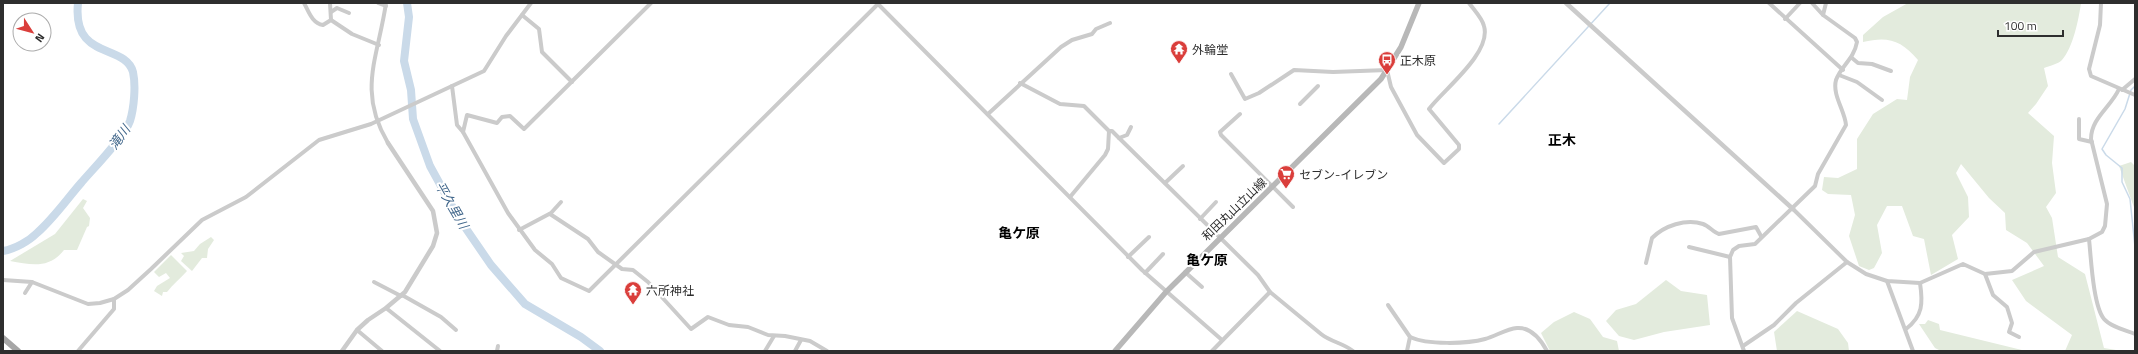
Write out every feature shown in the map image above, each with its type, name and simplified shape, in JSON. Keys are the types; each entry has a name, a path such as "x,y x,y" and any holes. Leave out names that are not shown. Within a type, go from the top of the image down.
{"main road":[{"name":"和田丸山立山線","path":"1115,351 1185,272 1374,87 1388,70 1401,46 1419,3"},
{"path":"3,338 18,351"}],"street":[{"path":"304,3 311,17 317,24 323,25 331,20"},
{"path":"330,3 331,20"},
{"path":"342,351 357,330 402,295 433,246 437,226 433,211 388,143 377,121 371,96 370,82 379,45 386,5 378,3"},
{"path":"3,280 32,282 88,304 100,303 114,299 128,290 202,220 246,198 305,149 327,137 358,129 377,121 484,71 506,36 531,3"},
{"path":"464,132 467,115 497,123 502,117 510,116 524,130 651,3"},
{"path":"452,86 457,125 464,132 519,230 540,257 552,264 560,278 589,292 615,264 878,3 1128,257 1222,340"},
{"path":"1231,74 1245,99 1259,93 1294,70 1333,72 1388,70 1390,86 1413,128 1444,164 1459,149 1459,145 1429,109 1453,84 1483,44 1484,26 1469,3"},
{"path":"1566,3 1793,209 1847,262 1866,274 1888,281 1920,283 1963,264 1985,274 2012,271 2034,252 2089,239 2102,232 2106,226 2107,204 2092,142 2091,130 2094,124 2111,104 2120,89 2135,79"},
{"path":"1769,3 1843,70"},
{"path":"1785,19 1800,3"},
{"path":"1744,351 1732,318 1730,257 1735,248 1745,244 1755,244 1793,209 1815,186 1818,174 1846,125 1837,95 1836,81 1852,58 1857,42 1855,38 1823,15 1812,3"},
{"path":"1823,15 1826,3"},
{"path":"2101,3 2100,25 2090,73 2094,78 2134,95"},
{"path":"331,12 337,8 349,13"},
{"path":"522,15 539,29 542,52 572,82"},
{"path":"331,20 352,34 379,45"},
{"path":"988,114 1020,83 1061,47 1072,40 1092,34 1096,29 1110,23"},
{"path":"1852,58 1858,63 1872,64 1891,71"},
{"path":"1839,75 1857,82 1882,100"},
{"path":"1020,83 1060,104 1084,106 1109,131 1112,131 1258,275 1270,292 1327,339 1345,344 1353,351"},
{"path":"1300,104 1318,86"},
{"path":"1240,114 1220,132 1221,135 1293,207"},
{"path":"2079,119 2079,138 2092,142"},
{"path":"1119,138 1127,135 1131,127"},
{"path":"1070,197 1105,155 1108,149 1109,131"},
{"path":"1165,183 1183,166"},
{"path":"519,230 550,214 561,202"},
{"path":"1200,219 1216,202"},
{"path":"550,214 588,240 598,252 622,269 633,270 648,282 691,329 708,317 729,325 748,327 774,336 785,336 810,341 827,351"},
{"path":"1646,263 1652,238 1664,229 1678,224 1703,224 1719,234 1753,226 1756,227 1762,236"},
{"path":"1128,257 1149,237"},
{"path":"2089,239 2096,293 2103,318 2109,324 2135,334"},
{"path":"1689,247 1730,257"},
{"path":"1145,273 1163,254"},
{"path":"1743,346 1774,325 1796,302 1847,262"},
{"path":"1185,272 1202,287"},
{"path":"1985,274 1993,295 2007,307 2012,323 2009,332 2019,337"},
{"path":"1888,281 1914,351"},
{"path":"25,293 32,282"},
{"path":"374,282 402,295 441,317 456,330"},
{"path":"1906,329 1919,316 1922,308 1920,283"},
{"path":"1212,351 1270,292"},
{"path":"78,351 114,309 114,299"},
{"path":"1388,304 1410,337 1430,343 1484,340 1517,328 1524,329 1540,338 1547,351"},
{"path":"386,308 440,351"},
{"path":"357,330 382,351"},
{"path":"765,351 774,336"},
{"path":"1407,351 1410,337"},
{"path":"795,351 801,340"}],"shaded area":[{"path":"1908,3 2081,3 2077,24 2066,55 2056,64 2044,68 2048,86 2028,113 2054,136 2052,163 2056,193 2046,207 2052,218 2058,257 2085,274 2104,348 2122,351 2065,351 2072,335 2026,301 2012,280 2044,266 2027,243 2006,230 2005,213 1989,198 1961,164 1956,173 1968,197 1969,217 1952,235 1958,259 1931,275 1924,239 1913,236 1902,206 1887,206 1877,225 1882,253 1874,268 1869,270 1859,266 1849,236 1855,215 1851,195 1828,194 1822,190 1824,177 1838,178 1857,169 1857,139 1873,114 1897,99 1907,100 1910,77 1918,60 1906,48 1894,41 1880,39 1863,42 1863,35 1883,17"},
{"path":"2131,162 2135,166 2135,210 2119,166"},
{"path":"83,199 87,201 83,208 90,218 89,226 87,227 77,250 64,250 52,260 40,264 26,264 10,261 55,234"},
{"path":"211,237 214,240 208,249 207,258 202,258 192,271 181,261 184,256 181,253 194,251 200,244"},
{"path":"171,255 187,271 167,292 163,292 162,296 154,291 157,286 170,278 166,273 159,277 154,272"},
{"path":"1666,280 1681,291 1707,295 1710,325 1664,332 1634,340 1619,336 1606,321 1616,310 1636,304"},
{"path":"1797,311 1838,329 1848,343 1849,351 1777,351 1774,332"},
{"path":"1574,312 1590,319 1603,337 1617,341 1619,351 1550,351 1541,333 1554,322"},
{"path":"1928,320 1939,324 1940,330 2026,351 1941,351 1935,348 1919,324 1925,324"}],"waterway":[{"name":"滝川","path":"3,251 17,247 26,242 55,215 115,144 130,121 134,97 133,72 128,63 120,57 91,43 83,34 78,21 78,3"},
{"name":"平久里川","path":"407,3 409,17 404,61 411,90 413,119 430,166 458,217 491,265 525,304 581,337 600,351"},
{"path":"1499,124 1610,3"},
{"path":"2135,86 2131,90 2125,109 2102,149 2106,155 2122,168 2122,182 2130,199 2135,247"}],"place":[{"name":"外輪堂","path":"1179,64"},
{"name":"正木原","path":"1387,75"},
{"name":"セブン-イレブン","path":"1286,189"},
{"name":"六所神社","path":"633,305"}],"district":[{"name":"正木","path":"1562,139"},
{"name":"亀ケ原","path":"1019,232"},
{"name":"亀ケ原","path":"1207,259"}]}
